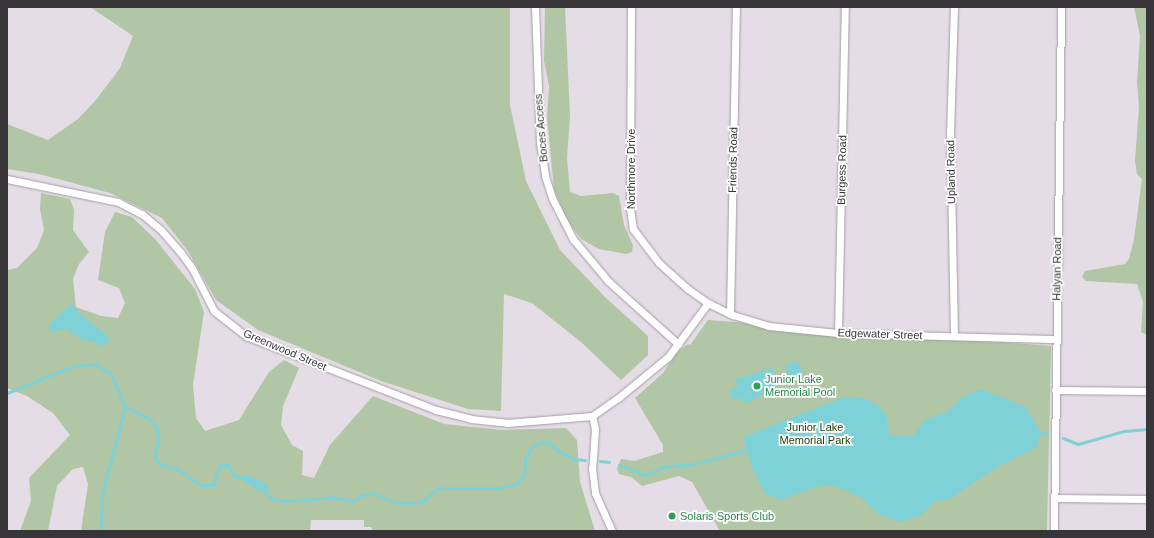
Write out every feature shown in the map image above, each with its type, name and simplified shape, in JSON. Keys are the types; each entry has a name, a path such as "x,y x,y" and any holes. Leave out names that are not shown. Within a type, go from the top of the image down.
{"street":[{"name":"Boces Access","path":"535,7 540,143 545,176 553,200 573,239 609,282 678,344"},
{"name":"Northmore Drive","path":"631,7 630,208 633,229 659,263 708,303"},
{"name":"Friends Road","path":"730,314 736,7"},
{"name":"Burgess Road","path":"838,333 845,7"},
{"name":"Upland Road","path":"954,7 950,134 954,336"},
{"name":"Halyan Road","path":"1054,531 1061,7"},
{"name":"Greenwood Street","path":"7,180 118,202 142,214 161,230 181,253 192,268 214,311 246,336 436,410 471,420 507,422 592,416"},
{"path":"612,531 595,493 592,468 595,429 592,416 653,370 678,344 708,303"},
{"name":"Edgewater Street","path":"708,303 730,314 769,326 838,333 1056,339"},
{"path":"1055,390 1147,391"},
{"path":"1055,498 1147,499"}],"green space":[{"path":"90,7 510,7 510,105 526,181 560,250 606,298 648,336 648,355 621,380 581,342 532,303 504,294 501,411 468,409 381,381 258,330 216,300 188,251 162,218 110,193 39,174 7,169 7,124 48,140 78,119 96,100 120,68 133,36"},
{"path":"545,7 565,7 570,116 567,158 570,192 581,196 613,193 619,196 624,225 633,245 632,252 626,254 599,249 581,239 566,218 554,189 547,118 549,86 544,61"},
{"path":"1134,7 1147,7 1147,335 1141,332 1143,302 1137,284 1086,281 1082,277 1085,271 1125,264 1129,259 1134,239 1142,179 1137,174 1135,161 1139,107 1137,82 1140,36"},
{"path":"41,193 70,199 74,210 73,230 89,252 79,264 73,279 76,307 101,316 118,318 125,303 119,288 98,280 105,232 115,212 132,217 155,239 195,289 204,312 193,385 196,418 205,431 239,420 269,372 284,360 299,368 283,406 281,425 292,445 303,451 302,475 314,478 330,445 373,396 444,424 503,430 566,428 577,440 580,482 595,531 373,531 371,527 364,527 364,520 311,520 310,531 81,531 88,484 83,467 73,469 57,486 48,531 20,531 31,501 29,478 70,435 53,413 27,396 7,388 7,270 17,268 37,248 44,230 40,209"},
{"name":"Junior Lake Memorial Park","path":"708,320 1051,346 1047,531 720,531 692,482 679,476 642,486 631,477 619,474 617,469 621,459 634,461 663,452 663,445 635,398 663,373 675,354 688,344 690,345"}],"water":[{"path":"71,304 87,320 109,337 107,344 98,346 95,342 83,340 66,329 52,332 49,329 49,325"},
{"path":"798,361 803,375 790,380 785,366"},
{"name":"Junior Lake Memorial Pool","path":"772,368 779,385 745,404 741,397 733,401 729,390 737,387 736,379"},
{"path":"981,389 1026,407 1040,432 1037,447 1001,465 949,499 933,502 923,514 900,522 878,514 862,498 838,487 822,485 781,500 764,493 752,467 743,437 844,397 863,398 878,405 886,415 890,435 913,436 924,420 947,412 961,398"},
{"path":"246,475 265,483 270,489 261,492 240,479 239,476"}],"waterway":[{"path":"7,393 73,366 94,364 111,374 125,407 102,494 101,531"},
{"path":"124,406 150,419 157,429 158,440 154,457 162,465 177,469 201,485 213,485 220,465 228,465 234,476 239,478"},
{"path":"1063,438 1078,444 1124,431 1147,429"},
{"path":"1040,432 1047,434"},
{"path":"265,492 272,499 284,501 333,497 353,501 361,496 373,493 392,502 411,503 423,501 438,488 499,488 517,484 524,475 525,459 531,447 541,442 550,443 558,451 574,459 585,460"},
{"path":"619,465 645,475 663,467 694,464 747,450"},
{"path":"600,461 609,462"}],"place":[{"name":"Junior Lake Memorial Pool","path":"757,386"},
{"name":"Solaris Sports Club","path":"672,516"}]}
